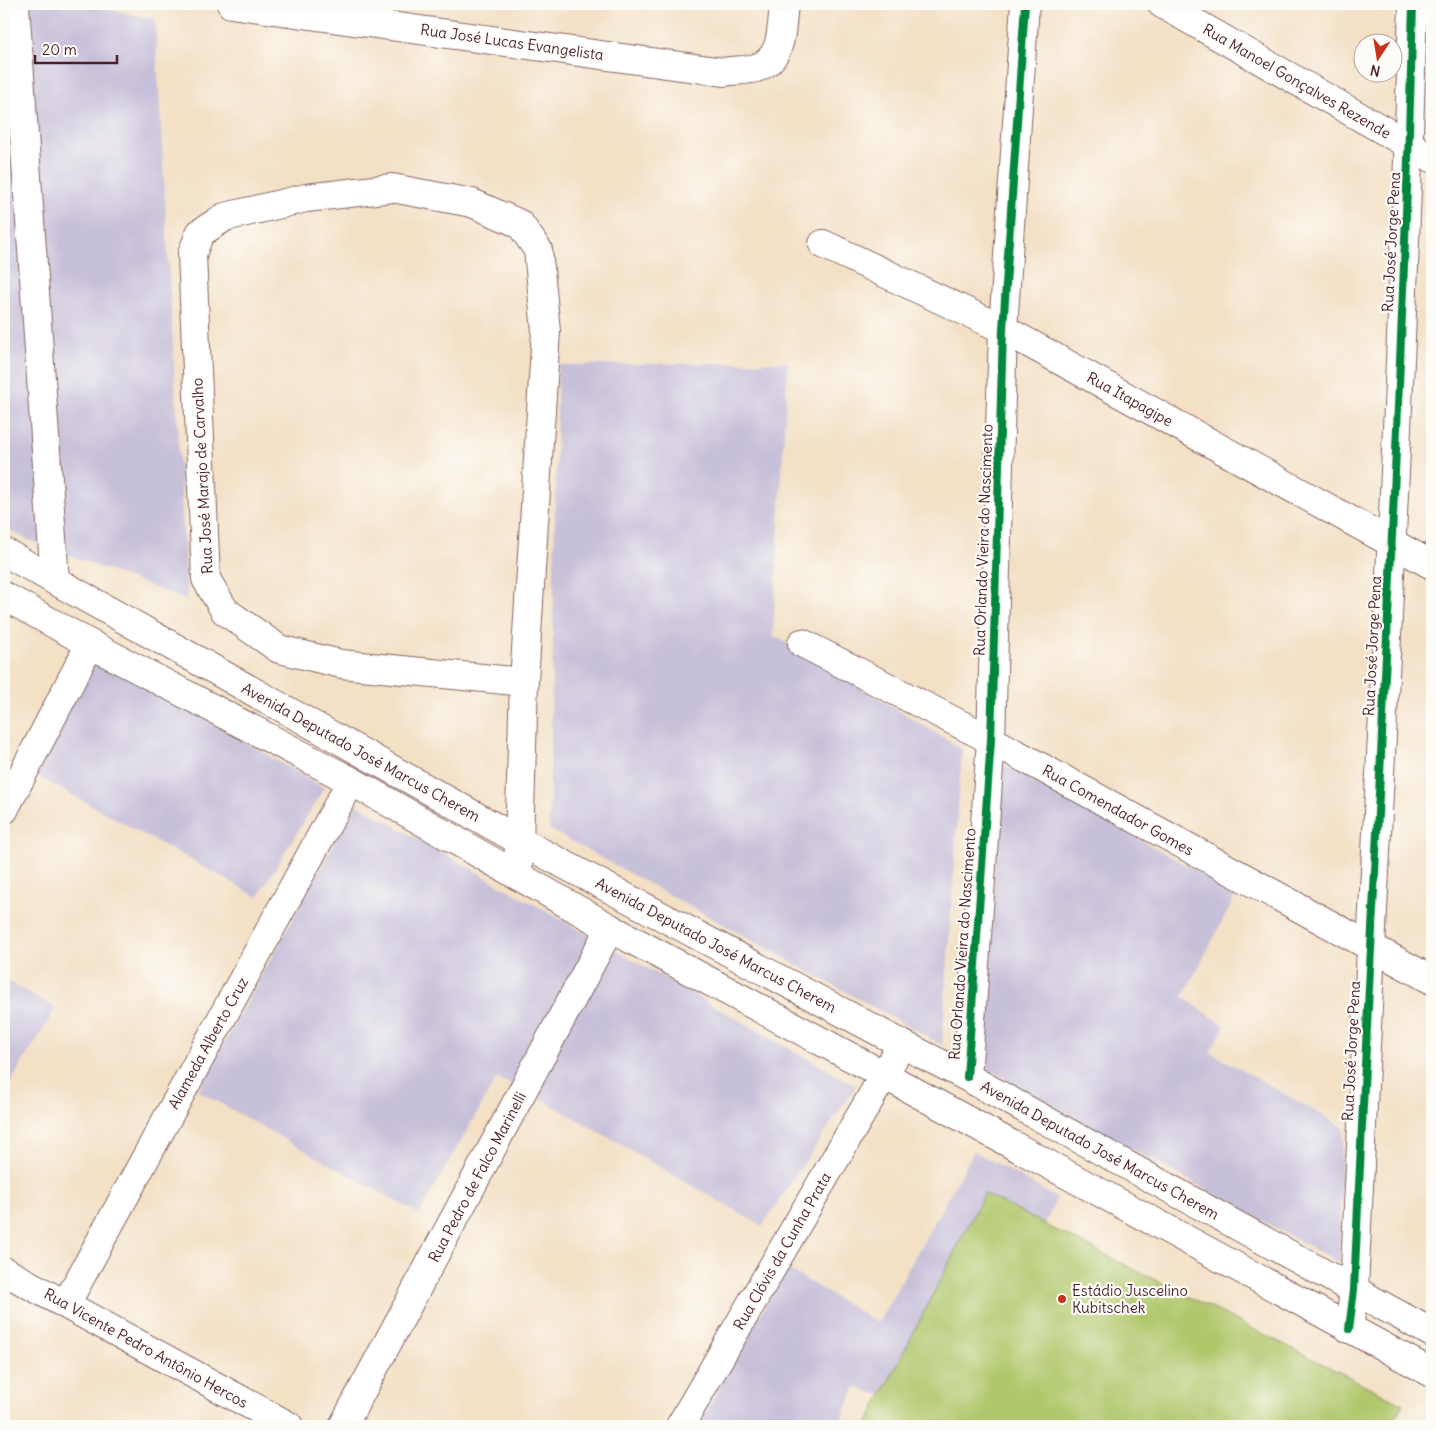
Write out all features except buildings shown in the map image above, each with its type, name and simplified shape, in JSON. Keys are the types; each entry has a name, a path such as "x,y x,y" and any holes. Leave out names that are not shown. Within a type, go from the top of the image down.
{"street":[{"path":"15,4 55,580"},
{"name":"Rua José Lucas Evangelista","path":"231,4 724,72 756,68 773,58 780,40 784,4"},
{"name":"Rua Orlando Vieira do Nascimento","path":"967,1077 991,740 1003,329 1026,4"},
{"name":"Rua Manoel Gonçalves Rezende","path":"1162,4 1421,152"},
{"name":"Rua José Jorge Pena","path":"1349,1329 1354,1290 1392,542 1421,152 1413,4"},
{"name":"Rua José Marajo de Carvalho","path":"392,188 472,203 520,224 538,250 546,331 524,682 341,664 280,649 225,611 206,579 192,254 200,233 224,217 306,198 392,188"},
{"name":"Rua Itapagipe","path":"823,244 1003,329 1432,565"},
{"name":"Avenida Deputado José Marcus Cherem","path":"4,552 520,841 967,1077 1432,1333"},
{"name":"Avenida Deputado José Marcus Cherem","path":"4,596 90,644 350,781 610,928 1432,1374"},
{"name":"Rua Comendador Gomes","path":"802,643 991,740 1432,980"},
{"path":"4,810 90,644"},
{"path":"518,876 524,682"},
{"name":"Alameda Alberto Cruz","path":"66,1304 350,781"},
{"name":"Rua Pedro de Falco Marinelli","path":"343,1426 610,928"},
{"name":"Rua Clóvis da Cunha Prata","path":"680,1426 902,1044"},
{"name":"Rua Vicente Pedro Antônio Hercos","path":"4,1271 289,1426"}],"shaded area":[{"path":"4,4 83,4 155,19 187,600 26,539 4,527"},
{"path":"788,362 773,635 962,749 942,1045 549,829 558,365"},
{"path":"94,654 324,788 258,897 32,773"},
{"path":"1000,763 1237,893 1183,997 1225,1026 1210,1052 1343,1127 1339,1263 984,1067"},
{"path":"356,804 856,1086 762,1226 540,1098 497,1078 419,1214 198,1091"},
{"path":"4,979 56,1008 4,1093"},
{"path":"974,1151 1057,1198 969,1388 920,1409 856,1387 838,1426 698,1426 786,1268 878,1323"}],"green space":[{"name":"Estádio Juscelino Kubitschek","path":"984,1194 1403,1404 1391,1426 866,1426"}],"cycle path":[{"path":"967,1077 991,740 1003,329 1025,4"},
{"path":"1349,1329 1354,1290 1402,326 1413,4"}],"place":[{"name":"Estádio Juscelino Kubitschek","path":"1062,1299"}]}
